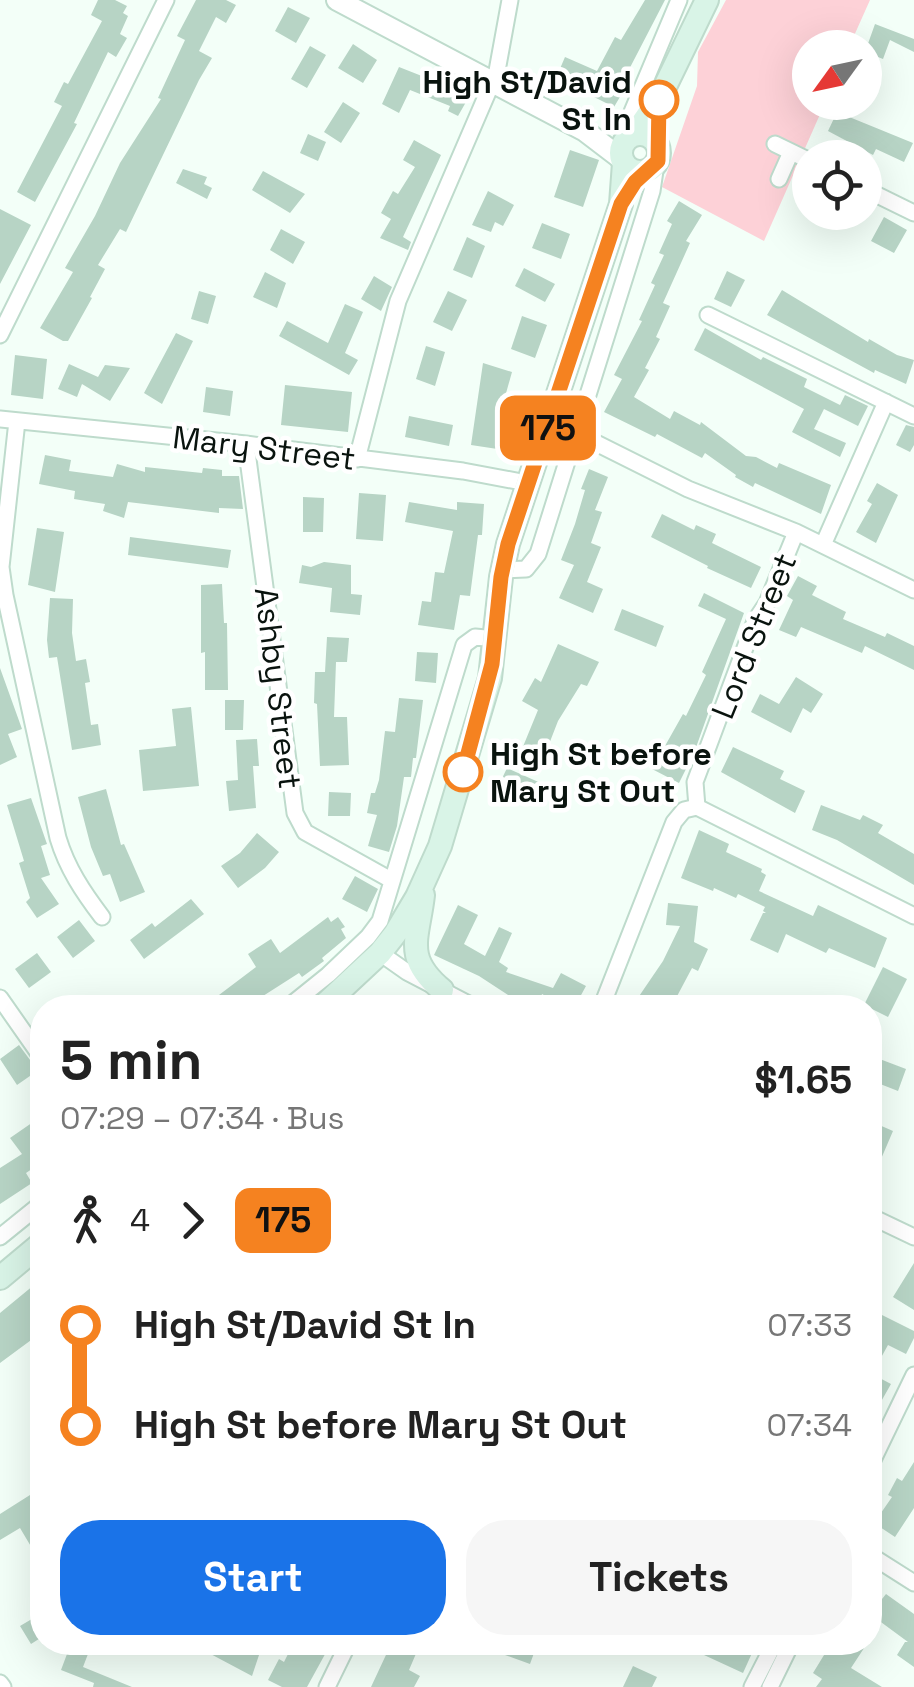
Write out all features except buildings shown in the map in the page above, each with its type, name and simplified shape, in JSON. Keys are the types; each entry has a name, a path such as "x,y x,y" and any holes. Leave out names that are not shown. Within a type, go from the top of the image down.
{"main road":[{"path":"336,995 380,953 410,912 440,846 490,678 502,570 621,204 628,146 659,99 707,0"},
{"path":"621,204 654,161 659,99"},
{"path":"628,146 649,136 654,161"},
{"path":"628,146 636,172 654,161"},
{"path":"424,882 415,955 424,974 442,990"},
{"path":"0,1278 30,1253"}],"street":[{"path":"0,334 166,0"},
{"path":"337,0 585,131 628,146 632,112 679,0"},
{"path":"357,459 398,300 496,72 510,0"},
{"path":"775,144 791,152 779,179"},
{"path":"502,570 521,571 535,561 652,191 654,161"},
{"path":"882,197 914,213"},
{"path":"708,314 914,416"},
{"path":"822,545 886,402"},
{"path":"8,420 1,568 64,859 102,917"},
{"name":"Mary Street","path":"8,420 246,444 463,471 528,484"},
{"path":"576,433 688,490 796,532 914,590"},
{"name":"Ashby Street","path":"246,444 294,814 306,832 391,880"},
{"name":"Lord Street","path":"697,808 695,782 755,621 796,532"},
{"path":"303,995 376,929 464,645 478,636 496,638"},
{"path":"606,995 674,822 684,810 697,808 914,916"},
{"path":"380,953 451,995"},
{"path":"0,998 30,1041"},
{"path":"0,1237 30,1213"},
{"path":"882,1222 914,1237"},
{"path":"882,1441 914,1375"},
{"path":"882,1562 914,1583"},
{"path":"327,1687 343,1655"},
{"path":"752,1687 768,1655"},
{"path":"770,1687 786,1655"}],"shaded area":[{"path":"726,0 870,0 857,30 792,30 792,120 817,120 809,140 792,140 792,178 764,241 662,187 697,86 698,52"}],"bus line":[{"name":"175","path":"463,772 490,678 508,544 621,204 635,182 659,158 659,100"}],"place":[{"name":"High St/David St In","path":"659,100"},
{"name":"High St before Mary St Out","path":"463,772"}]}
